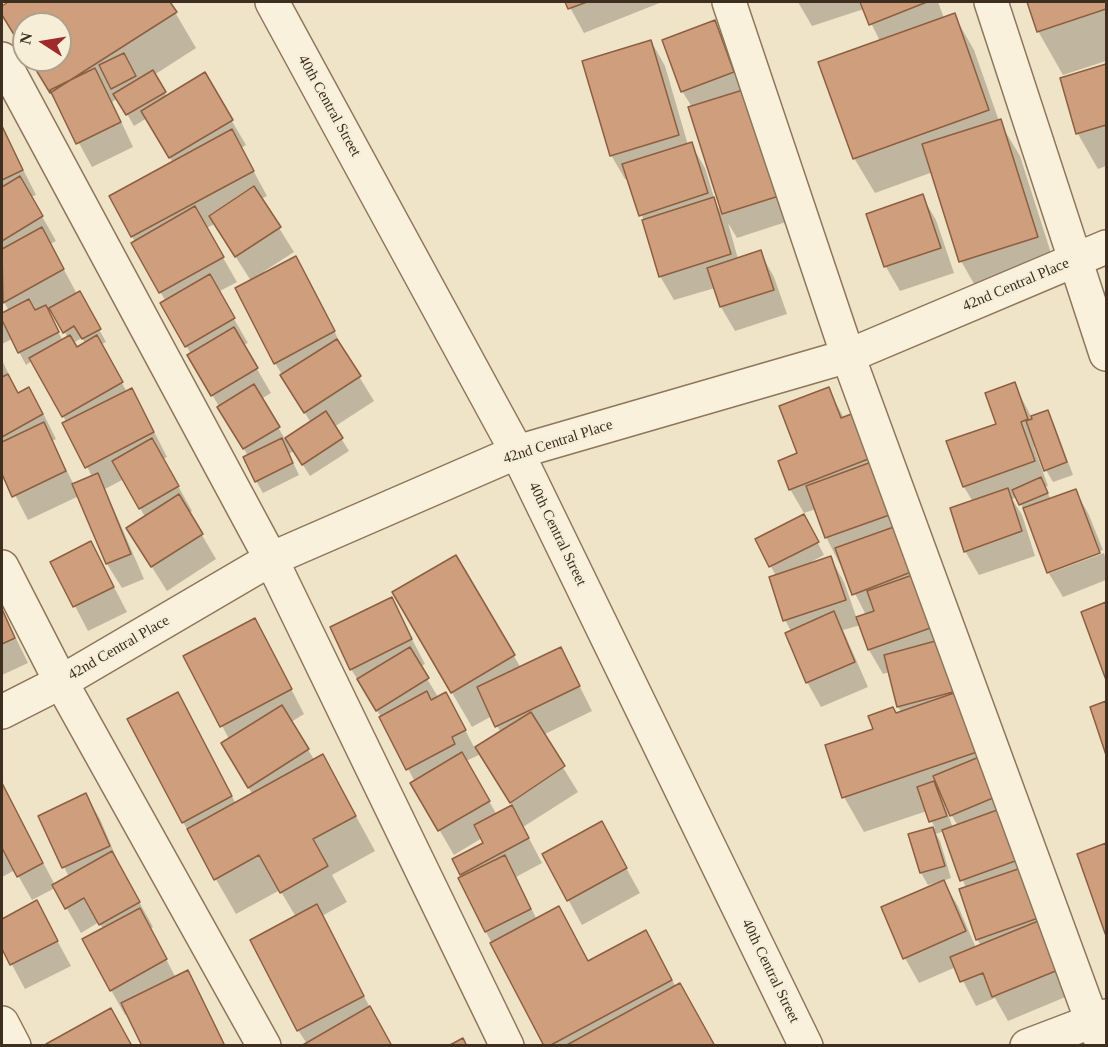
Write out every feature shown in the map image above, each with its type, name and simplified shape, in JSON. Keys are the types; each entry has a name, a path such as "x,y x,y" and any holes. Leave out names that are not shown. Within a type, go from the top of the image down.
{"street":[{"name":"40th Central Street","path":"272,2 517,452 806,1046"},
{"path":"729,2 848,356 1101,1028 1027,1046"},
{"path":"991,2 1107,354"},
{"path":"2,59 271,559 507,1046"},
{"name":"42nd Central Place","path":"2,712 61,682 271,559 517,452 848,356 1107,248"},
{"path":"2,567 61,682 264,1046"},
{"path":"2,1023 14,1046"}],"building":[{"path":"8,2 170,2 177,12 50,93 37,72 72,72 72,12 12,12 12,31 2,15 2,6"},
{"path":"565,2 587,2 568,9"},
{"path":"860,2 927,2 869,25"},
{"path":"1027,2 1106,2 1106,9 1037,32"},
{"path":"955,13 989,110 853,159 818,62"},
{"path":"715,20 734,72 681,92 662,40"},
{"path":"651,40 679,135 610,156 582,61"},
{"path":"124,53 136,76 111,89 99,65"},
{"path":"1106,64 1106,125 1076,134 1060,78"},
{"path":"95,68 121,122 76,144 50,90"},
{"path":"153,70 166,92 126,115 113,94"},
{"path":"205,72 233,120 169,158 141,111"},
{"path":"746,89 779,196 722,214 688,107"},
{"path":"1001,119 1038,237 959,262 922,144"},
{"path":"2,126 23,170 2,180"},
{"path":"232,129 254,171 131,237 109,196"},
{"path":"692,142 708,193 639,216 622,164"},
{"path":"20,176 43,216 2,241 2,187"},
{"path":"254,186 281,227 235,257 209,216"},
{"path":"923,194 941,248 884,267 866,214"},
{"path":"714,197 731,254 659,277 642,220"},
{"path":"195,206 224,257 159,293 131,243"},
{"path":"42,227 64,269 3,303 2,249"},
{"path":"761,250 774,290 720,307 707,268"},
{"path":"296,256 335,331 274,364 235,288"},
{"path":"210,274 235,318 185,347 160,303"},
{"path":"80,291 101,329 82,339 74,326 63,333 49,308"},
{"path":"29,299 35,310 46,305 59,332 18,353 2,320 2,313"},
{"path":"234,327 258,368 211,396 187,355"},
{"path":"70,335 77,347 97,335 123,382 62,417 29,358"},
{"path":"337,339 361,376 304,413 280,375"},
{"path":"8,374 18,393 29,387 43,414 2,437 2,377"},
{"path":"1015,382 1028,419 1021,422 1035,461 963,487 946,441 996,424 985,393"},
{"path":"254,384 280,427 243,449 217,407"},
{"path":"829,387 841,418 859,411 876,456 789,490 778,461 797,453 779,406"},
{"path":"132,388 154,432 85,468 62,423"},
{"path":"1048,410 1067,462 1044,471 1026,421 1032,419 1031,416"},
{"path":"326,411 343,438 302,465 285,438"},
{"path":"44,422 66,471 12,497 2,474 2,442"},
{"path":"152,438 179,486 139,509 112,461"},
{"path":"282,438 293,463 255,482 243,457"},
{"path":"877,460 895,513 825,538 806,486"},
{"path":"98,473 131,554 106,564 72,484"},
{"path":"1041,477 1048,493 1019,505 1012,490"},
{"path":"1008,488 1022,531 964,552 950,508"},
{"path":"1076,489 1100,553 1047,573 1023,508"},
{"path":"179,494 203,534 151,567 126,528"},
{"path":"804,514 819,542 769,567 755,539"},
{"path":"902,524 919,569 852,595 835,548"},
{"path":"91,541 114,587 73,607 50,562"},
{"path":"456,555 515,655 451,693 392,592"},
{"path":"831,556 846,600 783,621 769,577"},
{"path":"921,572 939,625 868,650 856,617 874,611 867,591"},
{"path":"392,597 412,639 350,670 330,627"},
{"path":"1106,602 1106,680 1081,612"},
{"path":"2,609 15,638 2,644"},
{"path":"834,611 855,662 806,683 785,633"},
{"path":"255,618 292,689 220,727 183,656"},
{"path":"939,640 953,692 897,707 884,655"},
{"path":"410,647 429,678 376,711 357,679"},
{"path":"561,647 580,686 495,727 477,687"},
{"path":"427,691 431,700 446,692 466,730 452,737 455,744 406,770 379,717"},
{"path":"178,692 232,796 182,823 127,719"},
{"path":"957,692 977,752 842,798 825,745 873,729 868,716 893,707 896,713"},
{"path":"1106,701 1106,755 1090,707"},
{"path":"282,705 309,749 248,788 221,743"},
{"path":"531,712 565,766 510,803 475,747"},
{"path":"462,752 490,801 438,831 410,783"},
{"path":"323,754 356,816 313,839 328,866 280,893 259,855 214,880 187,829"},
{"path":"984,755 1000,795 950,816 933,776"},
{"path":"934,781 947,816 929,822 917,787"},
{"path":"2,783 43,863 17,877 2,848"},
{"path":"86,793 110,846 62,868 38,816"},
{"path":"512,805 529,838 460,875 452,859 483,843 474,825"},
{"path":"1000,809 1018,860 960,881 942,830"},
{"path":"602,821 627,868 567,901 542,854"},
{"path":"933,827 945,866 920,873 908,834"},
{"path":"1106,843 1106,936 1077,854"},
{"path":"112,851 140,902 99,925 84,898 65,909 52,885"},
{"path":"505,855 531,909 485,932 458,878"},
{"path":"1027,866 1044,916 976,940 959,889"},
{"path":"944,880 966,931 903,959 881,907"},
{"path":"37,900 58,941 10,965 2,949 2,919"},
{"path":"317,904 364,996 297,1031 250,940"},
{"path":"559,906 588,961 646,930 672,980 549,1046 544,1046 490,943"},
{"path":"140,908 167,959 110,991 82,939"},
{"path":"1043,919 1063,968 992,997 983,973 960,982 950,957"},
{"path":"188,970 225,1046 142,1046 121,1003"},
{"path":"680,983 715,1046 565,1046"},
{"path":"370,1006 392,1046 301,1046"},
{"path":"111,1008 132,1046 47,1046 46,1044"},
{"path":"463,1038 467,1046 448,1046"}]}
